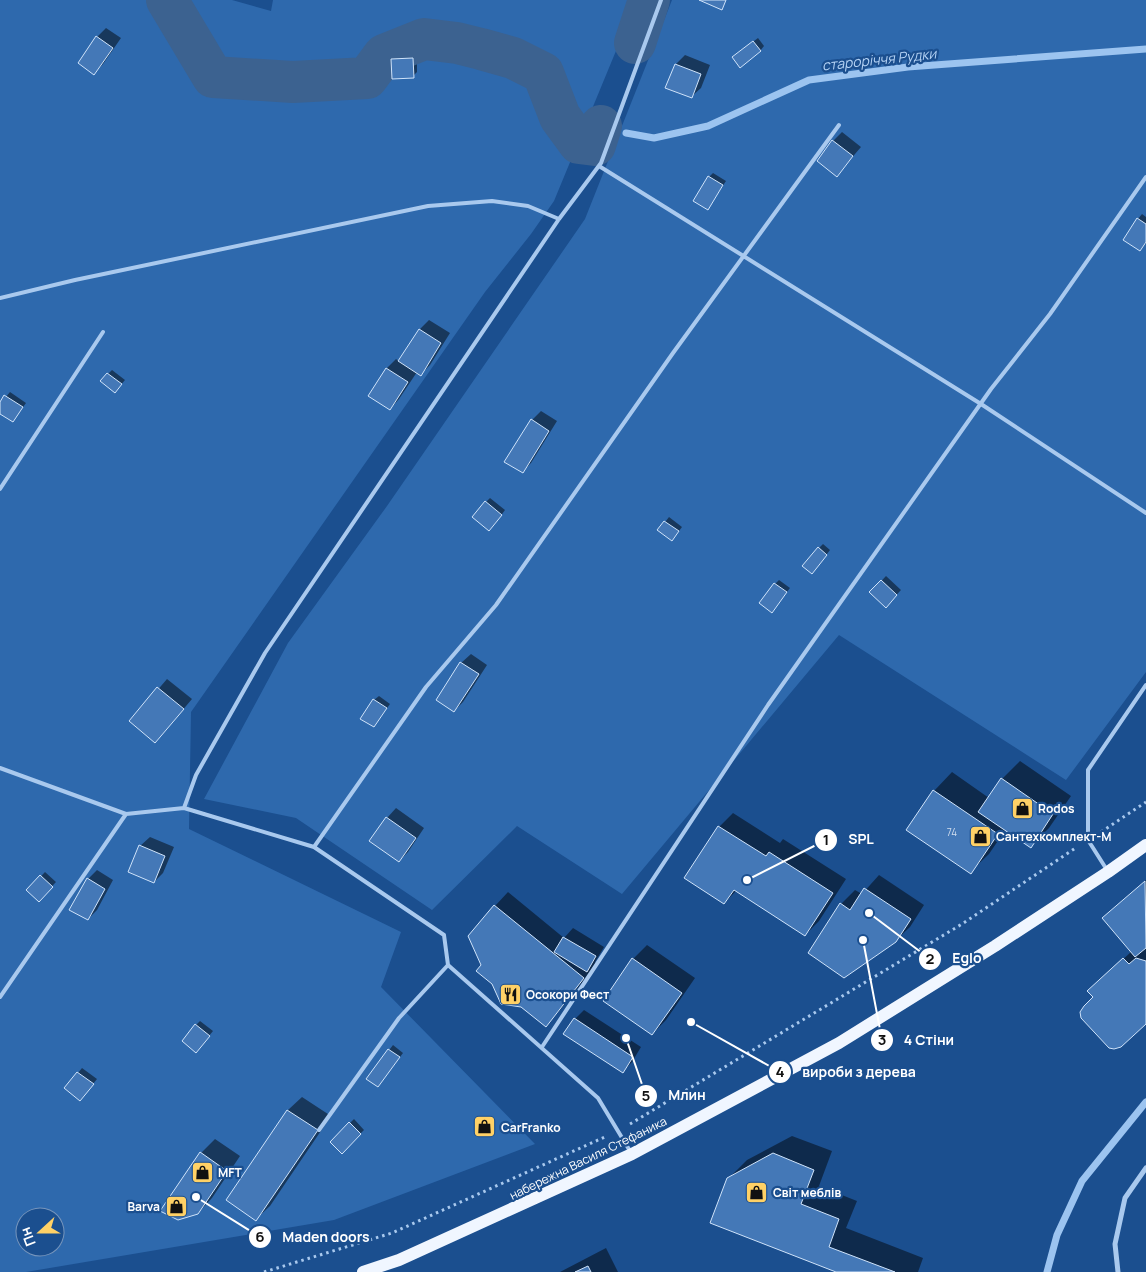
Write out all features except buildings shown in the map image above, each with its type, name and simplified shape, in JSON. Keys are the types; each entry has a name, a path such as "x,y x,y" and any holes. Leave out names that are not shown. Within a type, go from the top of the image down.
{"main road":[{"name":"набережна Василя Стефаника","path":"363,1272 399,1260 632,1154 838,1043 995,946 1146,845"}],"street":[{"path":"1118,1272 1115,1244 1125,1198 1146,1168"}],"lane":[{"path":"184,808 196,775 265,653 559,219 599,166 661,0"},
{"path":"314,847 426,687 496,605 674,353 839,125"},
{"path":"599,166 981,404 1146,513"},
{"path":"542,1047 768,705 981,404 1050,314 1146,177"},
{"path":"0,298 75,280 428,206 492,200 528,206 559,219"},
{"path":"0,489 103,332"},
{"path":"1108,872 1088,840 1088,770 1146,685"},
{"path":"0,768 126,814 184,808 314,847 444,935 448,966 598,1098 632,1154"},
{"path":"0,997 126,814"},
{"path":"319,1130 399,1018 448,966"}],"path":[{"path":"264,1272 392,1232 618,1131 962,924 1146,802"}],"shaded area":[{"path":"0,0 232,0 271,11 273,0 637,0 554,201 531,234 485,292 191,712 189,829 401,932 381,987 535,1144 334,1220 26,1272 0,1272"},
{"path":"672,0 1146,0 1146,672 1066,780 839,635 622,894 517,826 432,910 296,818 204,799 288,643 387,506 585,219"}],"waterway":[{"path":"167,0 213,77 293,82 367,78 384,55 424,39 457,43 513,58 543,73 560,117 579,143 595,145 601,126"},
{"path":"635,43 649,0"},
{"name":"староріччя Рудки","path":"626,133 654,138 708,126 809,80 908,67 1146,49"},
{"path":"1047,1272 1057,1235 1082,1181 1146,1102"}],"place":[{"name":"Rodos","path":"1022,808"},
{"name":"Сантехкомплект-М","path":"980,836"},
{"name":"SPL","path":"747,880"},
{"name":"Eglo","path":"869,913"},
{"name":"4 Стіни","path":"863,940"},
{"name":"Осокори Фест","path":"510,994"},
{"name":"вироби з дерева","path":"691,1022"},
{"name":"Млин","path":"626,1038"},
{"name":"CarFranko","path":"485,1127"},
{"name":"MFT","path":"202,1172"},
{"name":"Світ меблів","path":"757,1192"},
{"name":"Maden doors","path":"196,1197"},
{"name":"Barva","path":"176,1206"}]}
